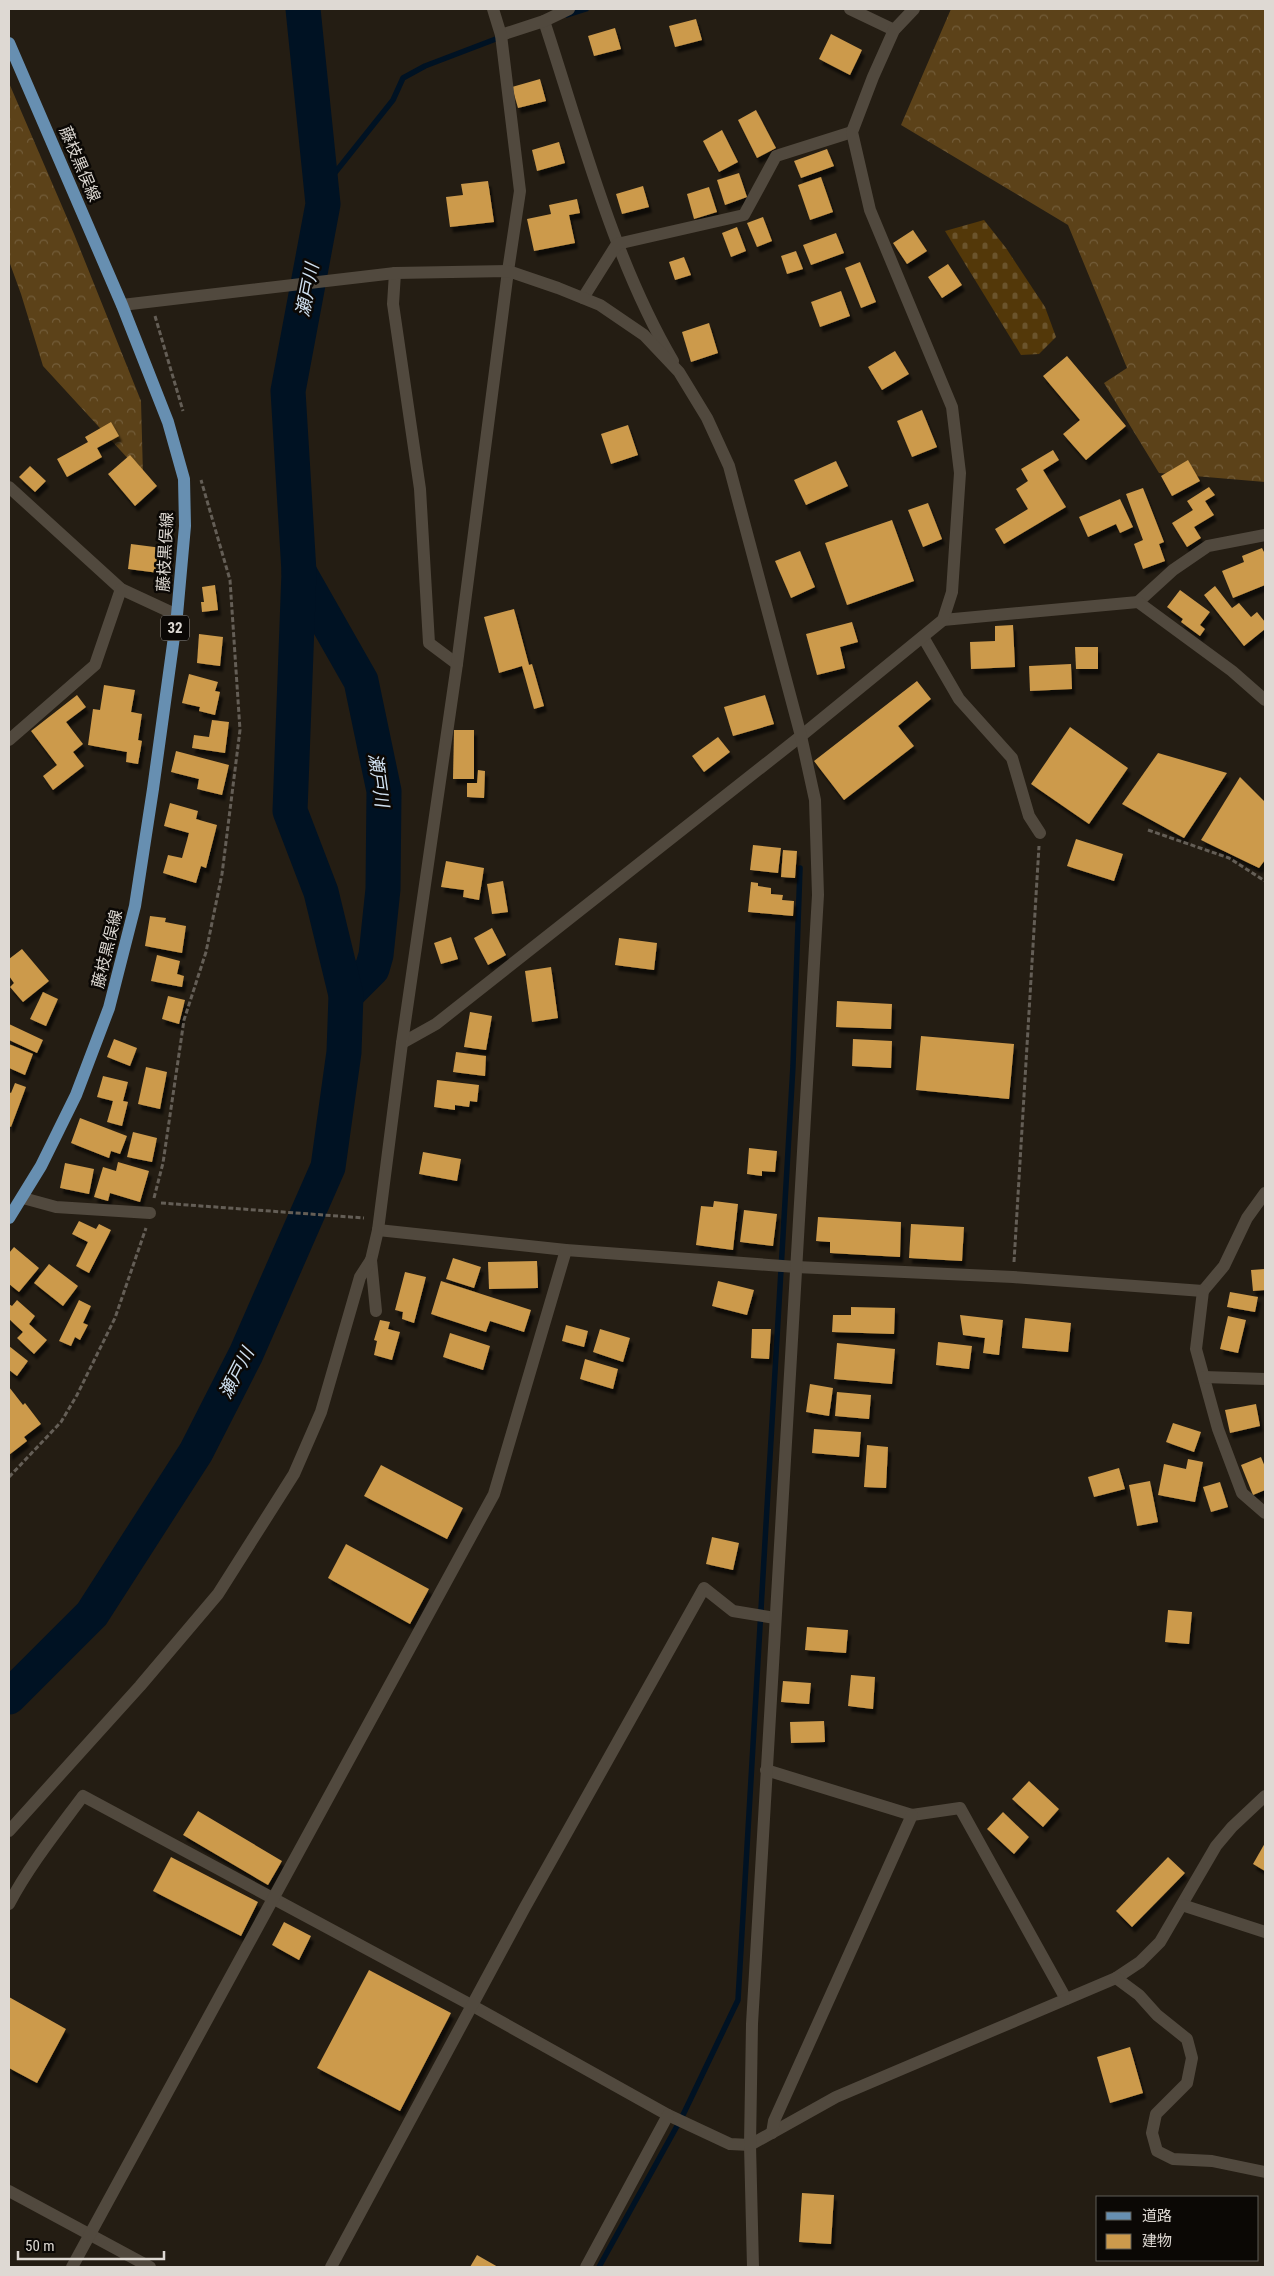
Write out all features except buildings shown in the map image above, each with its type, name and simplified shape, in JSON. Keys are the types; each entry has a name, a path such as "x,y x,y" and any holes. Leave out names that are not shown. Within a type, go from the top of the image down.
{"main road":[{"name":"藤枝黒俣線","path":"9,43 122,305 168,422 184,479 185,526 177,616 135,906 109,1008 76,1095 41,1166 9,1218"}],"street":[{"path":"376,1311 371,1260 378,1230 402,1043 457,664 520,191 501,35 494,9"},
{"path":"501,35 544,21 569,9"},
{"path":"850,9 894,30"},
{"path":"402,1043 436,1024 801,736 943,620 952,592 960,473 952,407 870,210 852,132 873,77 894,30 914,9"},
{"path":"544,21 618,244 656,333 706,418 729,466 801,736 815,800 818,895 752,2024 750,2145 753,2267"},
{"path":"583,298 618,244 744,215 776,156 852,132"},
{"path":"122,305 395,273 508,271 600,305 644,335 679,372"},
{"path":"395,273 393,304 420,489 429,643 457,664"},
{"path":"9,487 121,589 177,616"},
{"path":"943,620 1138,602 1173,570 1208,546 1265,535"},
{"path":"9,740 96,665 121,589"},
{"path":"1138,602 1232,671 1265,700"},
{"path":"923,637 959,699 1012,758 1029,816 1040,833"},
{"path":"1265,1193 1248,1218 1224,1266 1203,1291 1196,1349 1218,1429 1242,1493 1265,1513"},
{"path":"23,1198 56,1207 152,1208"},
{"path":"378,1230 566,1250 796,1266 1013,1277 1203,1291"},
{"path":"72,2267 494,1494 566,1250"},
{"path":"9,1832 140,1686 218,1594 294,1474 322,1412 360,1277 371,1260"},
{"path":"1204,1377 1265,1379"},
{"path":"331,2267 524,1909 704,1588 733,1611 775,1618"},
{"path":"766,1770 912,1815 960,1808 1066,1999"},
{"path":"9,1904 18,1886 83,1796 473,2006 668,2115 730,2144 750,2145 836,2097 1116,1978 1140,1962 1160,1942 1216,1846 1265,1796"},
{"path":"772,2133 774,2121 912,1815"},
{"path":"1182,1905 1265,1932"},
{"path":"1116,1978 1139,1995 1156,2015 1187,2039 1190,2048 1192,2058 1187,2083 1156,2114 1152,2133 1157,2151 1172,2159 1212,2161 1265,2172"},
{"path":"586,2267 668,2115"},
{"path":"9,2191 150,2267"}],"path":[{"path":"9,1477 61,1422 77,1395 115,1318 152,1208 163,1163 184,1020 206,952 222,874 230,812 240,730 230,580"},
{"path":"1148,830 1229,858 1265,881"},
{"path":"1013,1277 1040,833"},
{"path":"152,1208 369,1218"}],"green space":[{"path":"951,9 1265,9 1265,482 1159,473 1104,383 1127,368 1068,225 901,125"},
{"path":"9,83 74,234 141,401 143,475 43,366 9,261"},
{"path":"984,220 1006,248 1045,307 1056,337 1039,354 1021,355 945,231"}],"waterway":[{"name":"瀬戸川","path":"9,1697 92,1614 196,1452 246,1354 328,1167 344,1052 346,995 321,892 290,811 299,572 288,391 323,204 303,9"},
{"path":"567,15 586,9"},
{"path":"323,204 334,174 393,100 403,78 425,66 501,37"},
{"name":"瀬戸川","path":"299,572 361,681 384,791 383,889 376,955 372,969 346,995"},
{"path":"599,2267 682,2117 738,2000 793,1066 800,868"}]}
